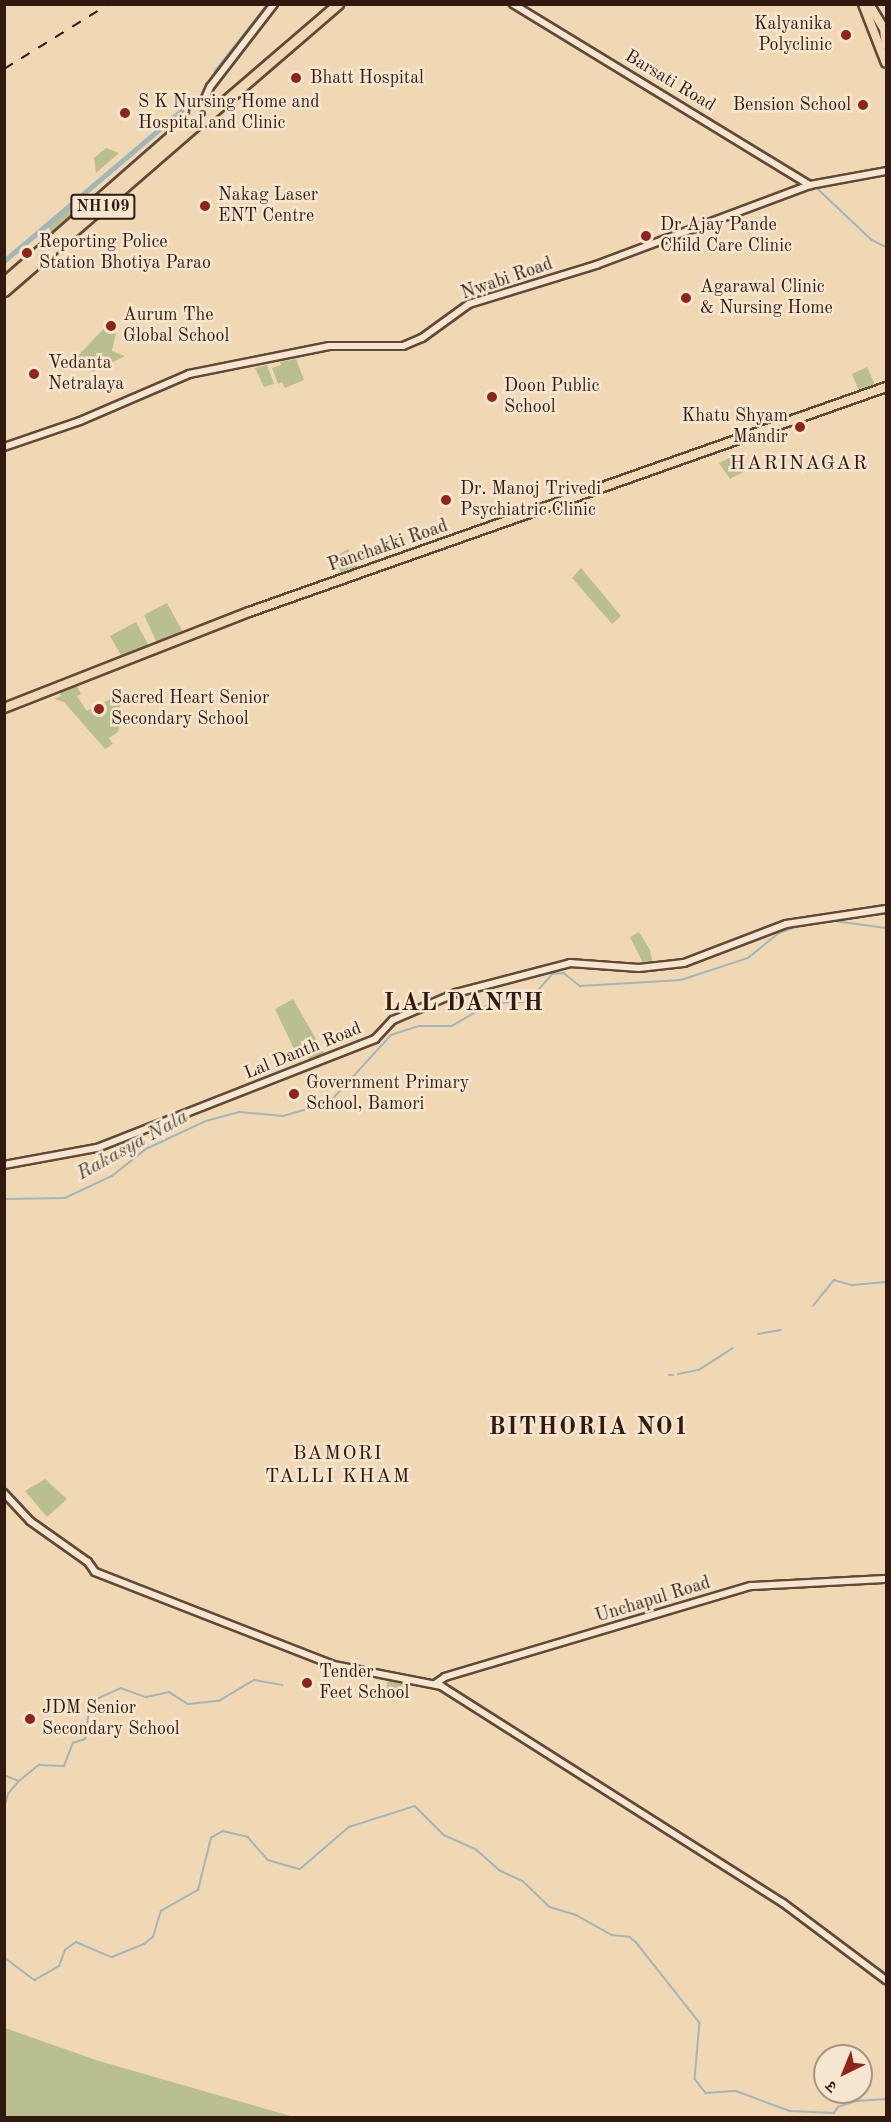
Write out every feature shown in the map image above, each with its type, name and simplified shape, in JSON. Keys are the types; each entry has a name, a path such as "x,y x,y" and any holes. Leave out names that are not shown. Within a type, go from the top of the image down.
{"highway":[{"path":"296,37 328,4"},
{"path":"197,118 338,4"},
{"path":"197,118 206,120 207,109"},
{"name":"NH109","path":"4,291 26,268 197,118"},
{"name":"NH109","path":"4,282 26,268"}],"main road":[{"path":"863,4 880,29 886,63"},
{"path":"869,4 886,45"},
{"name":"Panchakki Road","path":"4,708 247,612 886,387"}],"street":[{"path":"207,109 210,87 274,4"},
{"name":"Barsati Road","path":"513,4 810,185"},
{"name":"Nwabi Road","path":"4,447 80,421 189,374 329,346 403,346 422,338 469,304 596,265 810,185 886,171"},
{"name":"Lal Danth Road","path":"4,1165 93,1150 364,1043 380,1035 393,1020 456,993 570,963 639,968 684,963 786,924 886,909"},
{"path":"4,1493 30,1521 88,1562 95,1572 341,1667 435,1684 783,1903 886,1980"},
{"name":"Unchapul Road","path":"435,1684 445,1677 751,1586 886,1579"}],"green space":[{"path":"106,148 119,153 96,173 94,158"},
{"path":"77,203 83,211 54,235 48,227"},
{"path":"107,320 116,333 112,351 125,356 93,372 75,359 107,325"},
{"path":"296,359 304,380 285,388 282,382 278,384 272,368 281,365 280,362"},
{"path":"267,365 274,384 264,387 255,368"},
{"path":"867,367 876,387 860,393 852,374"},
{"path":"735,455 747,470 730,479 719,463"},
{"path":"348,549 357,567 341,573 333,558"},
{"path":"581,568 621,616 612,624 572,578"},
{"path":"167,603 183,632 157,643 144,615"},
{"path":"136,622 149,646 122,657 110,636"},
{"path":"76,684 81,694 77,696 87,711 109,700 120,688 120,724 118,732 109,738 113,744 105,749 64,702 54,699 61,696 59,691"},
{"path":"639,932 650,950 653,964 644,965 630,937"},
{"path":"293,999 324,1053 309,1059 302,1046 294,1049 275,1009"},
{"path":"45,1479 67,1499 47,1517 25,1491"},
{"path":"388,1678 407,1681 406,1693 386,1691"},
{"path":"5,2028 99,2061 294,2117 5,2117"}],"waterway":[{"path":"216,71 269,4"},
{"path":"4,261 183,109"},
{"path":"816,187 872,240 886,247"},
{"name":"Rakasya Nala","path":"4,1199 65,1198 112,1176 146,1149 206,1121 240,1112 283,1116 329,1103 391,1035 419,1026 452,1026 491,1003 528,1002 552,974 564,973 580,986 681,980 748,958 779,933 798,926 835,921 886,928"},
{"path":"813,1306 834,1280 852,1285 886,1282"},
{"path":"758,1334 781,1330"},
{"path":"678,1374 699,1370 733,1348"},
{"path":"4,1775 19,1781 39,1765 64,1766 73,1743 85,1739 90,1702 121,1688 146,1697 169,1692 188,1704 219,1701 254,1680 283,1685"},
{"path":"4,1808 8,1794 19,1781"},
{"path":"4,1957 35,1980 59,1966 65,1950 76,1942 112,1957 144,1944 153,1937 161,1911 198,1890 211,1838 223,1831 248,1837 268,1860 300,1869 349,1827 415,1806 444,1835 477,1850 499,1870 523,1881 550,1907 576,1915 612,1935 630,1937 636,1942 700,2023 695,2079 706,2093 736,2091 790,2111 834,2113 838,2107 857,2101 886,2099"}],"railway":[{"path":"4,69 109,4"}],"place":[{"name":"Kalyanika Polyclinic","path":"846,35"},
{"name":"Bhatt Hospital","path":"296,78"},
{"name":"Bension School","path":"863,105"},
{"name":"S K Nursing Home and Hospital and Clinic","path":"125,113"},
{"name":"Nakag Laser ENT Centre","path":"205,206"},
{"name":"Dr Ajay Pande Child Care Clinic","path":"646,236"},
{"name":"Reporting Police Station Bhotiya Parao","path":"27,253"},
{"name":"Agarawal Clinic & Nursing Home","path":"686,298"},
{"name":"Aurum The Global School","path":"111,326"},
{"name":"Vedanta Netralaya","path":"34,374"},
{"name":"Doon Public School","path":"492,397"},
{"name":"Khatu Shyam Mandir","path":"800,427"},
{"name":"Dr. Manoj Trivedi Psychiatric Clinic","path":"446,500"},
{"name":"Sacred Heart Senior Secondary School","path":"99,709"},
{"name":"Government Primary School, Bamori","path":"294,1094"},
{"name":"Tender Feet School","path":"307,1683"},
{"name":"JDM Senior Secondary School","path":"30,1719"}],"district":[{"name":"HARINAGAR","path":"799,464"},
{"name":"LAL DANTH","path":"464,1005"},
{"name":"BITHORIA NO1","path":"589,1429"},
{"name":"BAMORI TALLI KHAM","path":"338,1466"}]}
